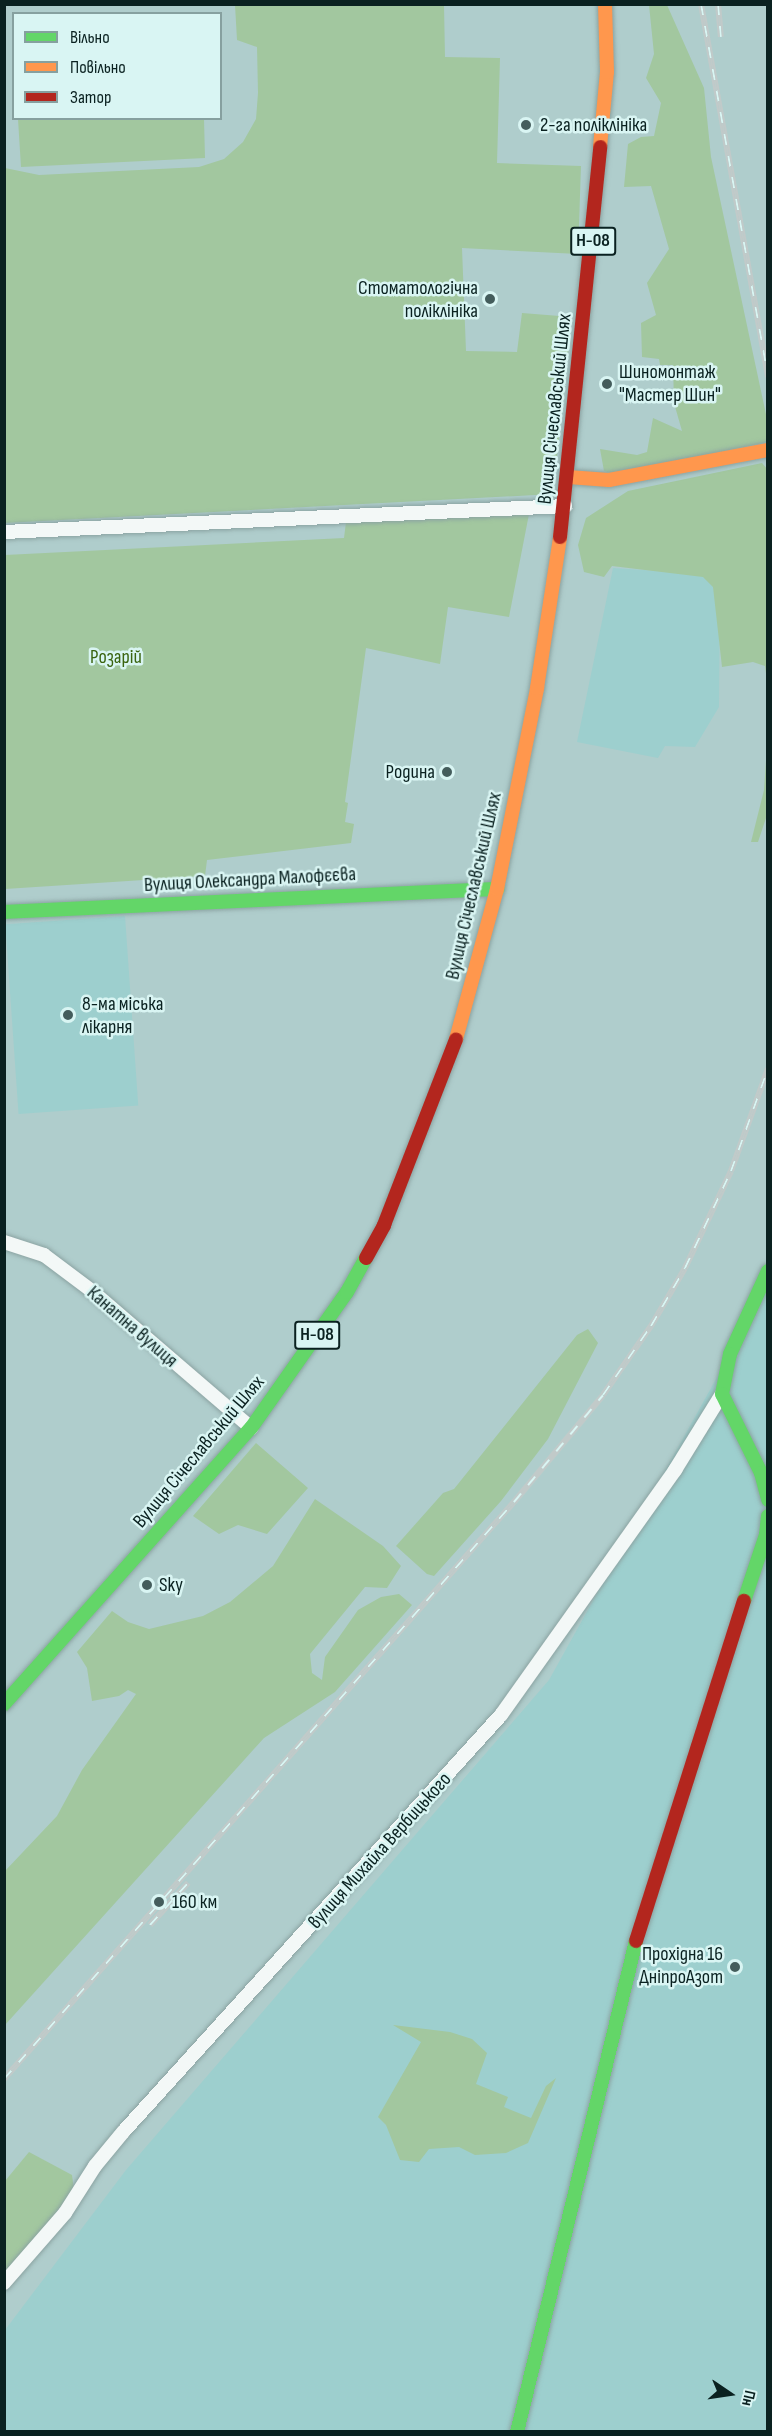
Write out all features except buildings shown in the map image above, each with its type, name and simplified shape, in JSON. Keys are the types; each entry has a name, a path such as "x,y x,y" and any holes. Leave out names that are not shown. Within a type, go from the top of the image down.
{"main road":[{"name":"Вулиця Січеславський Шлях","path":"4,1704 251,1428 347,1292 384,1225 458,1033 497,889 537,688 565,506 607,72 605,4"},
{"path":"568,477 609,480 768,450"},
{"name":"Вулиця Олександра Малофєєва","path":"4,912 497,889"},
{"path":"768,1271 730,1354 722,1394 761,1473 768,1500"},
{"path":"517,2432 619,2024 640,1918 766,1534 768,1516"}],"street":[{"path":"4,532 565,506"},
{"name":"Канатна вулиця","path":"4,1242 44,1255 92,1291 251,1428"},
{"name":"вулиця Михайла Вербицького","path":"4,2283 65,2213 95,2166 124,2131 501,1715 675,1470 722,1394"}],"shaded area":[{"path":"613,568 720,575 719,707 695,747 665,746 658,758 577,742"},
{"name":"8-ма міська лікарня","path":"125,916 138,1106 19,1114 5,924"},
{"path":"767,1287 767,2431 5,2432 5,2330 126,2170 549,1680"}],"green space":[{"path":"235,5 444,5 445,57 500,58 497,163 581,166 578,254 462,248 466,351 517,352 522,313 572,317 553,494 5,523 5,168 39,175 199,167 224,159 243,142 256,119 258,93 257,47 237,40"},
{"path":"649,5 667,5 704,88 711,157 767,419 767,442 615,474 604,471 600,449 637,455 647,452 653,418 682,431 674,403 673,365 660,365 659,359 642,357 641,323 656,315 647,283 669,249 651,186 624,187 628,144 641,137 654,136 661,103 646,78 654,54"},
{"path":"18,120 204,120 205,158 21,167"},
{"path":"762,463 768,470 767,681 765,666 753,662 722,667 713,587 703,577 612,566 604,577 584,572 578,545 586,518 628,491"},
{"name":"Розарій","path":"529,514 509,617 448,607 440,664 366,648 345,802 348,803 345,822 354,824 351,843 207,860 205,876 5,889 5,555 344,538 346,522"},
{"path":"767,746 767,815 758,842 751,842 764,790"},
{"path":"588,1329 598,1343 548,1439 501,1501 434,1576 427,1574 396,1546 443,1493 454,1489 577,1335"},
{"path":"256,1443 308,1488 267,1534 238,1525 219,1534 193,1516"},
{"path":"315,1499 383,1546 401,1566 387,1588 365,1587 310,1654 312,1673 322,1680 325,1657 358,1610 381,1597 399,1594 412,1605 335,1692 264,1738 5,2025 5,1871 57,1816 82,1770 136,1694 128,1690 119,1696 92,1701 87,1668 77,1652 112,1611 128,1622 149,1629 203,1616 230,1602 273,1566"},
{"path":"393,2025 450,2032 472,2039 487,2053 476,2084 508,2097 504,2107 531,2118 546,2086 556,2078 528,2143 506,2153 475,2155 459,2147 429,2149 419,2162 400,2160 386,2125 378,2117 421,2042"},
{"path":"29,2152 72,2175 74,2190 5,2277 5,2181"}],"railway":[{"path":"701,4 768,377"},
{"path":"718,4 721,37"},
{"path":"4,2079 514,1502 603,1395 651,1326 685,1268 731,1171 768,1069"},
{"path":"150,1925 188,1883"}],"traffic: fast":[{"path":"4,912 497,889"},
{"path":"4,1704 251,1428 347,1292 366,1258"},
{"path":"768,1271 730,1354 722,1394 761,1473 768,1500"},
{"path":"744,1601 766,1535 768,1516"},
{"path":"517,2432 636,1941"}],"traffic: slow":[{"path":"600,147 607,72 605,4"},
{"path":"568,477 609,480 768,450"},
{"path":"456,1039 497,889 537,688 560,537"}],"traffic: jam":[{"path":"560,537 600,147"},
{"path":"366,1258 384,1225 456,1039"},
{"path":"636,1941 744,1601"}],"place":[{"name":"2-га поліклініка","path":"526,125"},
{"name":"Стоматологічна поліклініка","path":"490,299"},
{"name":"Шиномонтаж \"Мастер Шин\"","path":"607,384"},
{"name":"Родина","path":"447,772"},
{"name":"8-ма міська лікарня","path":"68,1015"},
{"name":"Sky","path":"147,1585"},
{"name":"160 км","path":"159,1902"},
{"name":"Прохідна 16 ДніпроАзот","path":"735,1967"}]}
